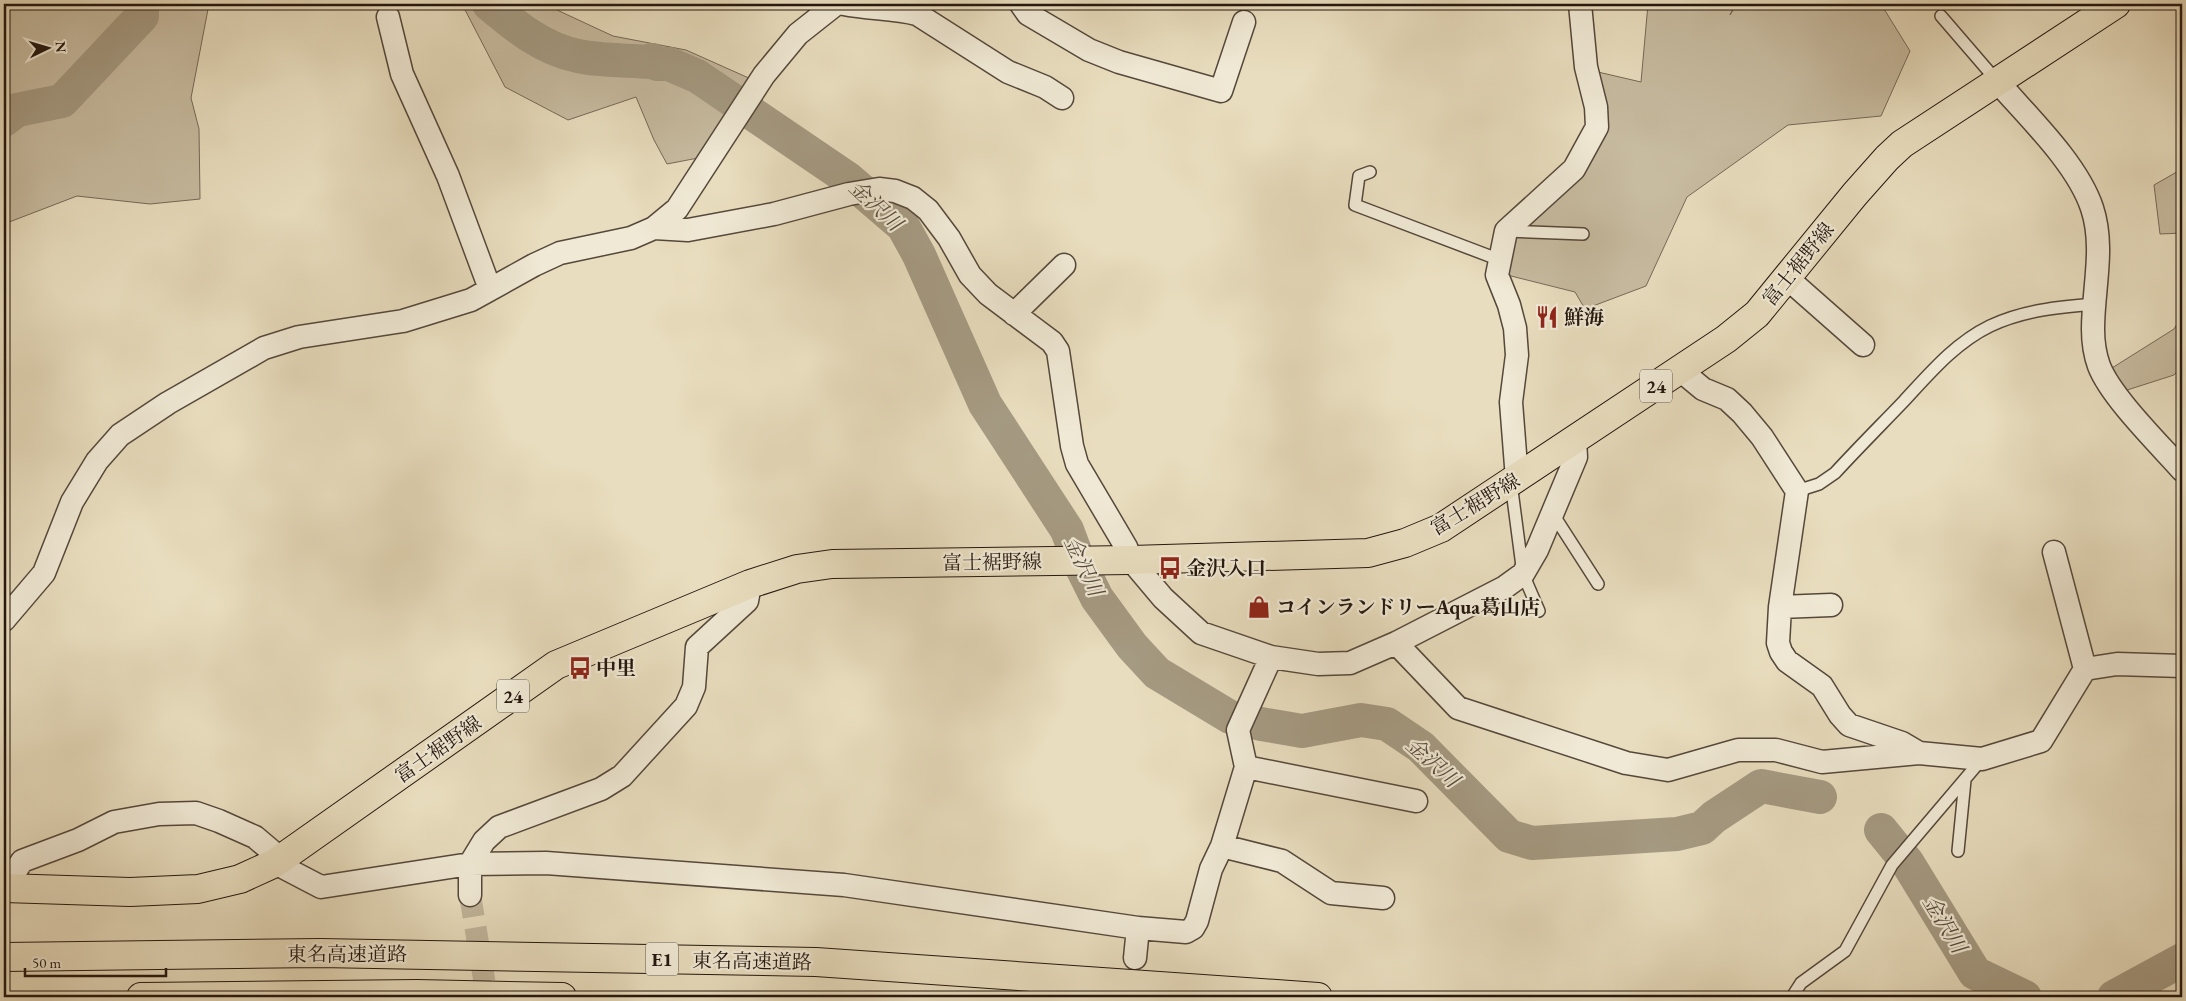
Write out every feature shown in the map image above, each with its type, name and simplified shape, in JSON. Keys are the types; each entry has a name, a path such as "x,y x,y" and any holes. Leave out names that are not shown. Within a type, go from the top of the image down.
{"main road":[{"name":"富士裾野線","path":"4,888 130,892 198,889 240,879 278,861 556,665 750,584 797,569 832,564 1131,560 1368,553 1405,543 1441,528 1575,441 1726,339 1756,314 1854,194 1902,144 2116,4"},
{"name":"東名高速道路","path":"4,957 320,953 816,962 1318,997"},
{"name":"東名高速道路","path":"141,997 417,994 562,997"}],"street":[{"path":"4,620 44,573 72,502 97,461 120,435 168,403 264,348 299,337 403,321 471,300 534,265 560,254 631,238 654,228 678,209 764,75 798,34 836,4"},
{"path":"844,4 866,9 903,11 917,14 1008,72 1045,87 1062,98"},
{"path":"1021,4 1028,14 1089,50 1119,62 1221,91 1244,22"},
{"path":"1514,481 1511,402 1517,355 1515,328 1510,305 1497,275 1506,231 1574,169 1597,127 1596,107 1586,67 1580,4"},
{"path":"388,17 402,74 448,176 490,289"},
{"path":"1997,81 2068,164 2086,194 2092,209 2098,239 2093,329 2099,366 2121,400 2182,470"},
{"path":"654,228 688,230 774,214 850,194 879,189 895,190 913,198 928,210 949,238 970,275 988,294 1052,342 1058,351 1072,446 1078,464 1126,547 1131,560 1163,598 1201,633 1271,657 1318,664 1350,663 1396,643 1505,587 1523,574 1537,550 1576,457 1575,441"},
{"path":"1014,314 1064,265"},
{"path":"1787,278 1863,345"},
{"path":"1680,370 1702,389 1727,399 1742,412 1762,437 1797,491 1780,607 1778,643 1786,661 1822,686 1849,725 1902,743 1919,753"},
{"path":"1396,643 1458,708 1626,763 1668,770 1738,750 1776,750 1822,762 1919,753 1982,758 2041,741 2085,669 2054,552"},
{"path":"470,896 470,864 484,841 499,827 576,800 601,789 622,776 686,706 694,687 697,647 747,601 750,584"},
{"path":"1780,607 1831,604"},
{"path":"4,888 22,861 78,840 114,822 159,814 196,813 255,837 278,861 320,887 470,864 546,863 844,885 1138,928 1186,932 1194,928 1211,869 1222,846 1246,767 1238,730 1271,657"},
{"path":"2085,669 2117,664 2182,666"},
{"path":"1246,767 1416,800"},
{"path":"1222,846 1282,861 1331,893 1383,898"},
{"path":"1135,958 1138,928"}],"lane":[{"path":"1941,16 1997,81"},
{"path":"1370,172 1359,176 1355,205 1500,260"},
{"path":"1506,231 1583,234"},
{"path":"1797,491 1819,484 1835,474 1942,361 1970,338 1990,327 2027,313 2055,307 2095,304"},
{"path":"1514,481 1523,574 1539,611"},
{"path":"1553,514 1598,584"},
{"path":"1792,997 1801,983 1845,951 1892,865 1982,758"},
{"path":"1958,852 1965,780"}],"shaded area":[{"path":"4,4 209,4 191,98 199,129 200,199 150,204 77,196 4,224"},
{"path":"462,4 553,4 557,10 613,36 686,50 751,79 698,158 667,164 654,140 636,97 568,120 505,87"},
{"path":"1648,4 1735,4 1730,15 1737,4 1881,4 1910,51 1881,116 1788,125 1687,197 1646,286 1585,309 1575,292 1503,274 1512,237 1604,132 1598,72 1641,82"},
{"path":"2182,169 2182,233 2160,234 2154,185"},
{"path":"2182,316 2182,366 2174,375 2121,392 2112,368 2174,329"}],"waterway":[{"path":"4,120 17,110 62,101 142,16 142,4"},
{"name":"金沢川","path":"489,4 530,36 565,53 605,60 651,62 652,60 657,64 669,64 697,76 847,178 903,226 919,255 985,404 1067,530 1079,562 1097,598 1132,646 1157,673 1230,717 1302,731 1361,720 1387,724 1421,747 1509,836 1532,843 1677,834 1702,828 1714,817 1761,786 1820,797"},
{"name":"金沢川","path":"1881,830 1907,862 1975,973 2025,997"},
{"name":"金沢川","path":"2114,997 2182,960"}],"tunnel":[{"path":"470,895 487,997"}],"place":[{"name":"鮮海","path":"1547,317"},
{"name":"金沢入口","path":"1170,568"},
{"name":"コインランドリーAqua葛山店","path":"1259,607"},
{"name":"中里","path":"580,668"}]}
